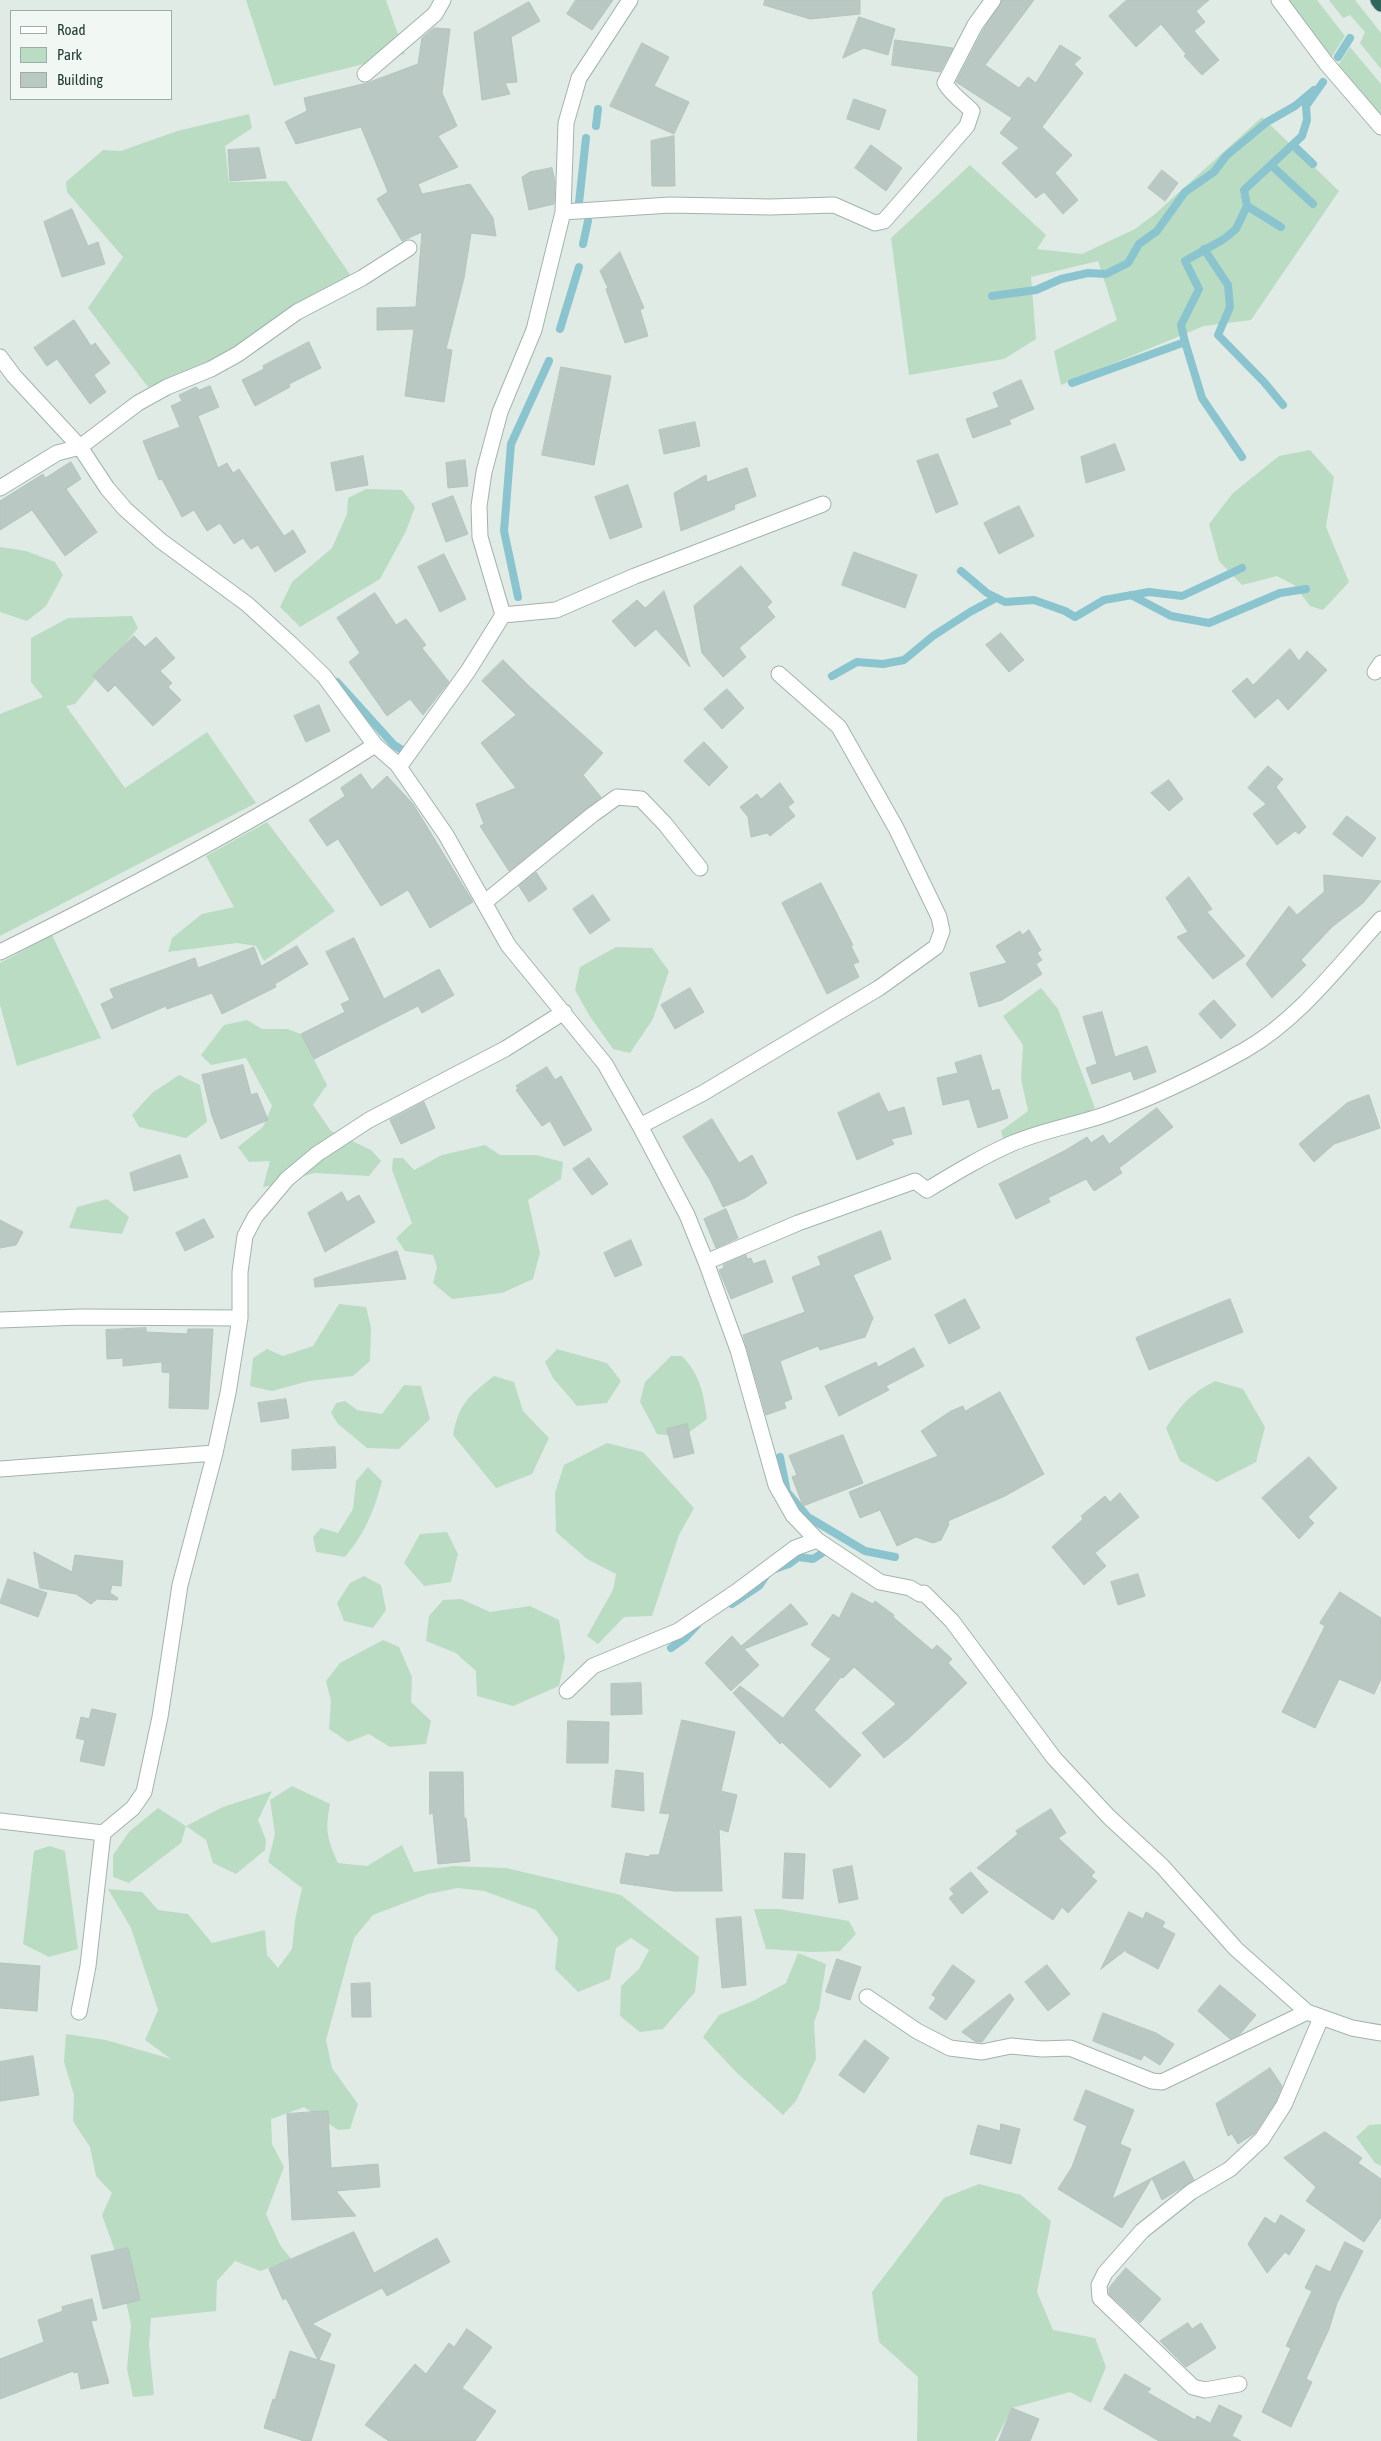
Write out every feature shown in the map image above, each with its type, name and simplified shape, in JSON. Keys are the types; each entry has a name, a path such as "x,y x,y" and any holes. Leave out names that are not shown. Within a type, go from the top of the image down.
{"highway":[{"path":"1378,0 1381,4"}],"street":[{"path":"365,74 434,14 443,0"},
{"path":"399,768 468,672 503,614 480,537 479,506 484,472 500,412 534,330 563,212 566,123 579,78 630,0"},
{"path":"563,212 670,205 770,207 834,205 875,223 884,221 967,126 972,111 960,98 949,90 945,82 975,25 993,0"},
{"path":"1279,0 1326,63 1381,128"},
{"path":"0,488 57,453 80,447 138,404 167,387 210,369 238,354 297,312 362,278 409,248"},
{"path":"0,357 14,376 80,447 107,488 125,509 161,541 246,604 324,676 375,745 399,768 446,835 508,945 605,1064 687,1215 738,1350 776,1485 793,1515 817,1540 880,1582 910,1588 920,1594 924,1593 938,1606 952,1621 1033,1734 1054,1758 1109,1817 1162,1866 1236,1949 1307,2012 1352,2028 1381,2033"},
{"path":"503,614 556,610 635,576 823,504"},
{"path":"640,1126 703,1093 879,988 936,947 942,931 939,917 896,828 839,727 779,674"},
{"path":"0,952 86,910 317,783 375,745"},
{"path":"485,902 617,797 641,800 666,824 700,868"},
{"path":"706,1262 798,1223 915,1181 926,1190 982,1157 1015,1142 1066,1124 1106,1114 1245,1050 1286,1020 1381,919"},
{"path":"79,2012 88,1966 103,1833 133,1808 144,1792 160,1717 180,1585 215,1453 228,1393 240,1318 240,1272 245,1236 266,1202 287,1178 317,1154 369,1120 505,1050 564,1012"},
{"path":"0,1320 79,1317 240,1318"},
{"path":"0,1469 215,1453"},
{"path":"567,1691 593,1666 678,1631 736,1592 795,1548 817,1540"},
{"path":"0,1821 103,1833"},
{"path":"867,1997 917,2031 950,2048 982,2052 1011,2046 1042,2049 1070,2048 1152,2081 1162,2082 1307,2012"},
{"path":"1239,2384 1205,2390 1193,2387 1100,2298 1099,2285 1105,2273 1142,2231 1191,2192 1230,2169 1262,2139 1284,2105 1321,2018"}],"green space":[{"path":"246,0 386,0 405,54 274,86"},
{"path":"1288,0 1317,0 1345,36 1331,58"},
{"path":"1329,0 1355,0 1381,33 1381,69 1360,43 1365,32 1350,15 1343,18"},
{"path":"1350,47 1381,84 1381,118 1337,67"},
{"path":"249,114 252,128 225,146 229,182 286,181 353,279 277,317 225,359 148,387 88,308 123,257 67,192 66,182 103,150 121,151 177,131"},
{"path":"1262,117 1339,191 1251,320 1204,326 1061,385 1054,351 1117,320 1098,261 1031,277 1036,339 1004,359 909,375 891,238 970,165 1046,235 1037,249 1082,254 1135,229 1155,214"},
{"path":"1310,450 1334,477 1326,527 1349,582 1323,610 1310,606 1294,585 1277,576 1242,585 1219,561 1209,524 1233,493 1279,456"},
{"path":"366,489 402,490 415,507 406,531 380,579 300,627 280,607 292,582 332,548 347,514 348,498"},
{"path":"0,547 26,551 55,562 63,575 46,606 27,621 0,612"},
{"path":"132,616 138,628 75,704 66,706 125,788 207,732 256,803 0,936 0,714 43,697 31,682 31,638 68,618"},
{"path":"267,822 335,911 264,961 256,946 237,943 168,952 172,938 202,914 234,907 206,856"},
{"path":"52,935 101,1038 17,1066 0,1005 0,963"},
{"path":"616,947 652,948 669,971 653,1019 630,1053 613,1049 589,1015 575,990 580,967"},
{"path":"1041,988 1058,1009 1095,1108 1054,1134 1005,1146 1001,1131 1028,1111 1021,1079 1023,1045 1003,1016"},
{"path":"247,1020 262,1029 287,1029 301,1034 327,1085 313,1105 331,1131 371,1150 381,1161 369,1176 314,1173 263,1187 270,1161 249,1162 238,1147 263,1127 272,1106 246,1058 211,1065 201,1055 224,1025"},
{"path":"179,1075 200,1085 207,1122 186,1138 139,1127 132,1115 152,1093"},
{"path":"485,1145 500,1155 536,1155 563,1162 561,1179 528,1200 540,1253 533,1279 502,1293 452,1299 433,1283 437,1267 433,1255 405,1251 396,1238 412,1223 392,1170 393,1158 403,1158 414,1170 442,1155"},
{"path":"107,1199 129,1217 122,1234 69,1228 77,1207"},
{"path":"339,1304 366,1307 371,1327 370,1361 353,1376 309,1381 272,1391 250,1386 253,1358 267,1349 283,1356 313,1346"},
{"path":"557,1349 607,1363 621,1381 607,1403 577,1406 553,1378 545,1362"},
{"path":"671,1356 682,1356 693,1370 703,1393 706,1410 707,1419 683,1437 657,1434 640,1402 645,1382"},
{"path":"494,1376 514,1382 523,1411 549,1438 532,1474 496,1488 453,1435 458,1415 466,1401"},
{"path":"1215,1381 1243,1389 1265,1427 1256,1462 1217,1482 1180,1461 1166,1428 1187,1401"},
{"path":"404,1385 421,1386 430,1419 399,1449 367,1448 338,1424 331,1413 336,1403 345,1401 357,1410 382,1414"},
{"path":"607,1443 643,1452 694,1508 679,1535 652,1616 624,1617 598,1644 587,1636 613,1590 616,1574 587,1559 556,1532 555,1493 564,1465"},
{"path":"368,1467 382,1481 372,1512 358,1539 345,1557 316,1552 313,1537 321,1528 338,1533 353,1509 356,1481"},
{"path":"447,1532 458,1554 451,1582 424,1586 404,1563 420,1534"},
{"path":"364,1576 381,1585 386,1610 373,1628 344,1621 337,1603 350,1583"},
{"path":"461,1599 490,1612 530,1606 559,1620 565,1658 559,1686 513,1706 477,1696 476,1671 456,1653 426,1641 429,1616 443,1600"},
{"path":"383,1640 399,1647 412,1677 411,1702 431,1721 426,1744 390,1747 369,1734 348,1742 329,1729 331,1701 326,1681 340,1663"},
{"path":"292,1786 330,1804 328,1834 338,1863 367,1866 402,1845 414,1872 453,1866 506,1868 621,1895 699,1957 695,1992 663,2029 640,2032 620,2016 621,1986 639,1969 649,1950 631,1938 616,1948 610,1979 578,1992 555,1969 558,1938 536,1910 484,1891 458,1888 428,1894 373,1915 354,1938 326,2040 332,2068 358,2104 350,2129 338,2130 304,2107 271,2119 272,2144 284,2167 266,2214 280,2245 292,2260 260,2271 235,2261 217,2281 216,2311 151,2318 149,2345 154,2395 133,2397 127,2369 131,2325 116,2254 102,2215 112,2193 96,2176 90,2147 73,2121 74,2095 64,2062 66,2034 106,2040 171,2059 145,2040 158,2010 131,1928 108,1889 142,1892 158,1910 188,1914 212,1943 265,1930 267,1955 278,1968 292,1949 295,1920 302,1888 268,1862 275,1834 270,1800"},
{"path":"272,1791 258,1820 266,1840 265,1850 236,1874 213,1863 206,1840 186,1826 223,1807"},
{"path":"158,1808 186,1826 181,1843 129,1883 113,1877 113,1855 129,1832"},
{"path":"50,1846 65,1851 78,1949 49,1957 23,1944 34,1851"},
{"path":"754,1909 779,1909 849,1921 856,1934 840,1951 812,1952 766,1949"},
{"path":"798,1953 826,1964 819,2009 814,2022 816,2059 796,2101 783,2115 737,2073 703,2037 719,2015 753,2001 786,1983"},
{"path":"1381,2124 1381,2166 1375,2163 1356,2137 1369,2125"},
{"path":"979,2184 1021,2195 1051,2221 1037,2292 1053,2330 1095,2338 1106,2367 1091,2403 1070,2392 1012,2408 995,2441 917,2441 918,2377 879,2342 872,2292 944,2198"}],"building":[{"path":"576,0 613,0 592,30 567,14"},
{"path":"765,0 860,0 860,14 810,19 764,5"},
{"path":"1002,0 1034,0 985,65 1019,88 1028,77 1036,83 1060,45 1081,58 1074,64 1083,73 1042,127 1072,155 1055,173 1078,200 1063,214 1044,192 1036,198 1002,163 1019,148 1000,133 1012,118 956,82 983,30"},
{"path":"1127,0 1209,0 1196,11 1205,22 1194,31 1219,60 1202,75 1184,56 1186,54 1161,24 1136,47 1109,16"},
{"path":"529,2 540,21 511,37 517,82 505,83 510,94 482,100 474,33"},
{"path":"859,17 895,29 888,55 864,48 843,58"},
{"path":"434,28 450,29 442,93 457,126 438,136 458,167 418,184 422,194 470,184 493,218 496,236 471,233 464,278 446,349 452,350 444,402 405,396 414,329 377,330 377,308 416,307 422,232 402,241 377,199 388,192 361,127 296,144 285,122 307,111 304,98 367,83 418,64 422,38"},
{"path":"895,40 953,48 940,72 892,65"},
{"path":"642,43 669,57 654,86 689,102 674,134 610,106"},
{"path":"854,99 886,110 879,130 847,119"},
{"path":"674,136 675,186 652,186 651,141"},
{"path":"871,145 902,168 886,191 855,168"},
{"path":"259,148 266,178 230,181 228,150"},
{"path":"552,168 555,181 554,204 529,210 522,177 530,172"},
{"path":"1162,170 1178,183 1165,201 1148,188"},
{"path":"72,209 88,246 98,242 105,264 62,277 44,222"},
{"path":"620,252 644,308 640,310 648,336 625,343 606,289 608,288 600,271"},
{"path":"74,320 91,346 95,343 110,363 94,375 106,392 90,404 57,359 47,366 34,348"},
{"path":"309,342 321,368 289,384 290,387 255,406 242,380 264,369 263,366"},
{"path":"561,367 611,376 594,465 542,455"},
{"path":"1021,380 1034,409 1009,420 1011,424 973,438 966,419 999,407 993,393"},
{"path":"210,386 219,407 198,416 218,468 227,463 233,473 239,469 284,536 293,530 306,552 275,572 258,545 251,549 243,538 234,544 220,523 207,531 194,510 182,517 162,479 159,480 143,441 180,427 171,406 182,401 179,395 196,387 199,390"},
{"path":"695,422 700,446 664,454 659,430"},
{"path":"1115,444 1125,470 1086,483 1081,457"},
{"path":"938,454 958,504 936,513 917,461"},
{"path":"363,456 368,485 336,491 331,463"},
{"path":"465,460 468,486 448,488 446,463"},
{"path":"71,462 81,479 66,489 97,532 65,556 32,510 0,530 0,501 43,474 45,478"},
{"path":"747,468 756,496 734,505 735,509 681,531 674,493 706,475 707,482"},
{"path":"628,485 642,527 610,539 595,497"},
{"path":"453,496 468,534 446,542 432,504"},
{"path":"1019,506 1034,536 999,554 984,523"},
{"path":"854,552 917,575 905,608 842,585"},
{"path":"444,554 466,599 440,612 418,567"},
{"path":"741,566 772,602 767,607 775,617 739,648 746,657 723,677 702,653 694,606"},
{"path":"664,591 690,667 656,629 635,647 612,621 637,600 645,608"},
{"path":"375,593 396,625 406,619 426,645 422,648 449,682 423,715 410,699 387,716 349,662 360,653 337,618"},
{"path":"1001,633 1024,660 1009,672 986,645"},
{"path":"134,636 145,647 156,637 175,658 160,671 172,683 168,687 181,700 153,726 115,685 108,692 93,676"},
{"path":"1290,649 1299,661 1307,651 1327,670 1288,710 1278,698 1255,718 1232,691 1247,678 1253,685"},
{"path":"503,660 603,753 583,775 601,797 509,871 480,826 484,824 476,804 516,788 481,743 516,715 482,681"},
{"path":"727,689 744,708 722,729 704,709"},
{"path":"319,705 330,731 306,742 294,716"},
{"path":"704,742 728,767 709,786 684,761"},
{"path":"1268,766 1283,779 1276,787 1306,827 1299,834 1295,831 1277,845 1253,814 1266,804 1248,788"},
{"path":"361,774 372,790 387,776 413,804 473,902 430,928 408,890 381,906 338,839 327,846 309,820 345,796 341,788"},
{"path":"1169,780 1183,799 1169,811 1151,793"},
{"path":"780,783 794,802 788,807 795,816 770,836 767,833 751,837 748,817 740,807 757,794 761,799"},
{"path":"1347,816 1376,838 1362,857 1333,834"},
{"path":"536,872 547,889 529,902 519,886"},
{"path":"1324,875 1381,881 1363,903 1332,927 1301,960 1306,965 1272,998 1246,964 1289,906 1297,915 1324,892"},
{"path":"1189,877 1212,909 1207,912 1245,956 1213,979 1177,937 1188,932 1166,898"},
{"path":"821,883 853,945 851,946 859,962 853,964 859,977 827,994 782,903"},
{"path":"593,895 610,920 590,934 573,909"},
{"path":"1029,930 1041,950 1037,953 1042,960 1036,964 1042,974 1002,1000 979,1007 970,973 1007,963 996,946 1020,931 1022,935"},
{"path":"354,938 384,999 439,969 454,995 422,1013 418,1006 314,1059 301,1034 345,1012 341,1004 350,1000 326,952"},
{"path":"297,946 308,964 275,984 276,987 222,1014 212,993 167,1009 166,1006 112,1029 101,1004 114,998 110,989 195,958 198,968 254,947 261,966"},
{"path":"690,988 704,1012 675,1029 661,1005"},
{"path":"1214,1000 1236,1025 1221,1039 1199,1014"},
{"path":"1102,1012 1115,1057 1147,1046 1156,1072 1134,1080 1131,1071 1092,1084 1086,1068 1097,1064 1083,1017"},
{"path":"981,1055 992,1091 999,1089 1008,1118 978,1128 969,1099 943,1105 937,1078 958,1073 955,1063"},
{"path":"243,1065 251,1095 257,1093 268,1120 221,1139 212,1116 202,1075"},
{"path":"547,1067 555,1080 561,1076 592,1130 564,1146 550,1121 542,1126 516,1090 518,1088 516,1086"},
{"path":"879,1093 888,1112 904,1107 912,1134 891,1139 894,1144 857,1160 838,1113"},
{"path":"1369,1095 1380,1128 1334,1144 1314,1162 1299,1144 1347,1103"},
{"path":"424,1102 435,1128 401,1144 390,1120"},
{"path":"1157,1108 1173,1127 1119,1168 1122,1173 1094,1191 1086,1179 1048,1198 1050,1202 1016,1219 999,1184 1066,1150 1087,1137 1091,1143 1103,1135 1109,1144"},
{"path":"712,1119 739,1163 752,1155 767,1183 745,1198 723,1207 710,1180 683,1137"},
{"path":"180,1155 188,1177 134,1191 130,1173"},
{"path":"589,1158 608,1184 592,1195 573,1169"},
{"path":"342,1192 347,1202 359,1195 375,1222 325,1252 308,1213"},
{"path":"726,1209 738,1238 716,1248 704,1219"},
{"path":"204,1219 214,1237 185,1251 176,1233"},
{"path":"0,1220 23,1232 16,1245 0,1248"},
{"path":"881,1231 891,1259 853,1275 873,1318 865,1337 820,1350 818,1346 780,1361 792,1399 784,1402 786,1408 766,1415 743,1335 805,1312 792,1277 821,1265 818,1257"},
{"path":"631,1240 642,1265 615,1277 604,1253"},
{"path":"397,1251 406,1279 315,1287 314,1279"},
{"path":"746,1255 747,1259 751,1258 753,1264 765,1260 773,1282 731,1299 719,1270 724,1268 723,1265"},
{"path":"965,1299 980,1328 949,1344 935,1315"},
{"path":"1230,1299 1243,1332 1149,1370 1136,1338"},
{"path":"146,1328 146,1332 187,1334 188,1329 213,1329 208,1409 169,1408 170,1373 162,1372 162,1362 123,1366 123,1358 107,1359 106,1330"},
{"path":"914,1348 924,1366 886,1386 889,1390 839,1416 825,1386 876,1362 878,1367"},
{"path":"1000,1392 1044,1474 1005,1496 948,1521 949,1524 941,1540 933,1543 916,1537 897,1546 880,1510 860,1518 849,1492 938,1456 921,1431 951,1411 963,1406 965,1411"},
{"path":"286,1399 289,1418 261,1422 258,1403"},
{"path":"687,1424 694,1453 674,1458 667,1429"},
{"path":"843,1435 863,1483 803,1506 792,1477 797,1475 789,1456"},
{"path":"335,1447 336,1468 292,1470 292,1450"},
{"path":"1309,1457 1337,1488 1308,1517 1314,1523 1299,1539 1262,1498"},
{"path":"1120,1493 1139,1517 1095,1553 1106,1566 1084,1585 1052,1547 1083,1519 1081,1516 1105,1496 1110,1502"},
{"path":"34,1552 72,1572 75,1555 123,1561 121,1586 112,1585 110,1593 118,1598 117,1600 97,1599 91,1604 76,1594 40,1588"},
{"path":"1138,1574 1145,1596 1118,1605 1111,1582"},
{"path":"8,1579 47,1593 38,1617 0,1603"},
{"path":"1340,1592 1381,1618 1381,1679 1374,1694 1339,1679 1315,1728 1282,1712 1325,1626 1320,1623"},
{"path":"852,1593 873,1604 875,1601 894,1615 893,1617 932,1650 937,1645 952,1659 948,1663 967,1683 908,1739 884,1758 862,1733 896,1704 854,1667 843,1678 841,1677 814,1710 861,1755 830,1788 782,1742 780,1744 733,1693 740,1686 783,1718 831,1659 811,1645 833,1614 839,1618"},
{"path":"791,1604 808,1624 744,1649 759,1665 731,1691 705,1663 732,1636 741,1646"},
{"path":"641,1683 642,1714 611,1715 611,1684"},
{"path":"92,1709 116,1714 104,1766 80,1761 85,1740 76,1738 81,1717 89,1719"},
{"path":"682,1720 735,1732 721,1791 737,1795 728,1832 719,1829 722,1891 674,1891 620,1883 626,1853 649,1857 650,1855 659,1855 670,1814 660,1813"},
{"path":"568,1721 609,1722 608,1763 567,1763"},
{"path":"616,1770 643,1773 644,1811 612,1807"},
{"path":"430,1772 463,1772 464,1818 466,1818 470,1861 438,1864 433,1813 430,1814"},
{"path":"1051,1809 1066,1833 1058,1838 1095,1872 1091,1876 1097,1881 1068,1913 1062,1907 1053,1920 977,1868 1018,1834 1016,1831"},
{"path":"785,1853 805,1854 803,1899 783,1898"},
{"path":"852,1866 858,1899 839,1903 833,1870"},
{"path":"971,1872 988,1892 962,1914 949,1898 954,1894 950,1889"},
{"path":"1129,1912 1143,1919 1146,1912 1165,1922 1162,1927 1175,1934 1158,1969 1126,1952 1127,1949 1101,1969"},
{"path":"741,1917 746,1985 722,1988 716,1919"},
{"path":"837,1959 861,1967 850,2000 826,1992"},
{"path":"0,1963 40,1966 37,2011 0,2008"},
{"path":"953,1965 975,1981 946,2020 929,2008 936,1998 932,1995"},
{"path":"1047,1965 1070,1994 1048,2011 1025,1982"},
{"path":"370,1983 371,2017 352,2017 351,1984"},
{"path":"1220,1985 1256,2015 1240,2034 1230,2039 1198,2011"},
{"path":"1010,1994 1014,1999 982,2042 976,2042 962,2032"},
{"path":"1103,2013 1156,2033 1174,2044 1160,2065 1144,2055 1141,2060 1093,2041"},
{"path":"865,2040 889,2058 864,2093 839,2075"},
{"path":"33,2056 39,2095 0,2101 0,2062"},
{"path":"1270,2068 1282,2086 1276,2101 1255,2133 1238,2144 1232,2134 1228,2136 1216,2104"},
{"path":"1086,2090 1134,2110 1120,2144 1131,2149 1112,2199 1184,2161 1194,2180 1162,2200 1152,2178 1122,2228 1058,2189 1072,2167 1087,2126 1074,2120"},
{"path":"328,2111 331,2168 378,2164 380,2187 336,2191 356,2216 292,2220 287,2114"},
{"path":"1001,2124 1020,2129 1011,2164 970,2154 978,2125 1000,2131"},
{"path":"1325,2132 1362,2158 1358,2163 1381,2179 1381,2217 1364,2242 1306,2201 1316,2187 1284,2158"},
{"path":"1281,2215 1305,2230 1289,2255 1285,2252 1267,2273 1248,2244 1265,2217 1275,2224"},
{"path":"354,2232 374,2273 437,2238 450,2262 387,2296 381,2286 382,2288 312,2324 331,2334 319,2360 335,2365 311,2441 304,2441 264,2428 290,2351 318,2360 286,2298 283,2300 269,2269"},
{"path":"1345,2242 1363,2251 1337,2303 1329,2329 1306,2379 1312,2382 1291,2427 1262,2412 1291,2348 1286,2346 1312,2291 1305,2288 1316,2265 1330,2272"},
{"path":"128,2248 140,2300 103,2309 91,2256"},
{"path":"1126,2268 1161,2299 1140,2323 1109,2294 1109,2288"},
{"path":"92,2299 97,2320 91,2321 109,2383 81,2389 78,2372 74,2373 73,2371 0,2399 0,2359 44,2342 38,2320 63,2311 62,2307"},
{"path":"1188,2323 1192,2329 1201,2323 1216,2348 1186,2367 1160,2341"},
{"path":"467,2329 492,2347 462,2388 496,2411 475,2441 389,2441 365,2425 415,2364 426,2374 449,2343 454,2347"},
{"path":"1125,2374 1151,2389 1147,2392 1195,2420 1197,2416 1212,2424 1211,2422 1219,2405 1242,2416 1232,2436 1241,2441 1159,2441 1104,2409"},
{"path":"1012,2408 1039,2419 1030,2441 999,2441"}],"waterway":[{"path":"1338,57 1350,38"},
{"path":"1242,457 1202,398 1185,342 1181,325 1199,289 1185,261 1224,239 1236,229 1247,206 1244,190 1302,136 1307,120 1306,106 1323,82"},
{"path":"992,296 1036,290 1061,279 1088,273 1106,274 1128,263 1139,244 1157,231 1185,192 1214,172 1226,156 1267,122 1295,106 1314,90"},
{"path":"596,126 598,109"},
{"path":"579,203 586,138"},
{"path":"1293,145 1313,164"},
{"path":"1271,165 1313,204"},
{"path":"1247,206 1281,227"},
{"path":"583,244 588,221"},
{"path":"1204,249 1228,285 1230,307 1218,335 1264,382 1283,405"},
{"path":"560,329 579,267"},
{"path":"1072,383 1185,342"},
{"path":"518,597 504,531 511,444 549,361"},
{"path":"961,571 987,593 1005,602 1034,600 1065,611 1075,617 1104,600 1149,592 1182,596 1242,568"},
{"path":"1131,595 1171,616 1209,623 1280,593 1306,589"},
{"path":"832,676 857,662 883,664 904,660 933,636 996,598"},
{"path":"337,682 394,745 407,753"},
{"path":"780,1457 787,1492 808,1517 865,1551 895,1557"},
{"path":"732,1604 759,1586 769,1571 789,1564 798,1557 813,1559 830,1548"},
{"path":"671,1648 685,1638 697,1625"}]}
